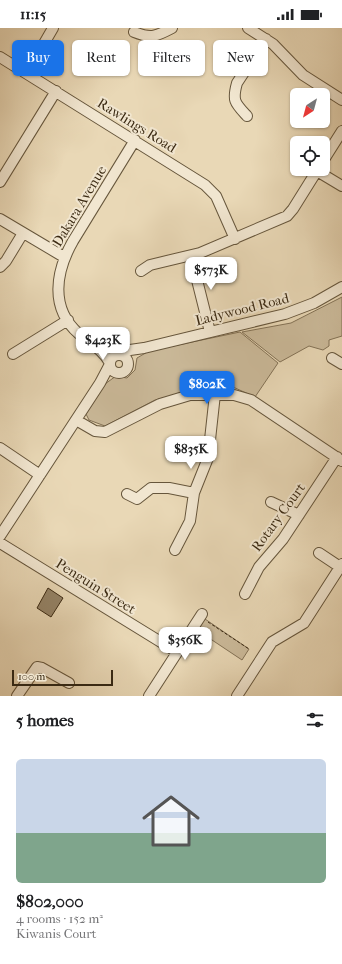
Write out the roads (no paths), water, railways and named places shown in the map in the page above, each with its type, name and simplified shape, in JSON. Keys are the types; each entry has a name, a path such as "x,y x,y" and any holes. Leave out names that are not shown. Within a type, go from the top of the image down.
{"street":[{"path":"46,40 53,28"},
{"path":"134,32 145,37 156,36 172,28"},
{"path":"248,28 266,39 303,74 342,100"},
{"path":"247,116 235,104 234,92 237,83 266,39"},
{"name":"Rawlings Road","path":"0,56 12,64"},
{"name":"Rawlings Road","path":"31,76 205,185 216,196 235,239"},
{"path":"0,182 56,91"},
{"path":"330,150 342,131"},
{"name":"Dakara Avenue","path":"112,367 105,354 78,332 68,320 61,304 58,288 59,273 64,257 135,140"},
{"path":"141,271 150,265 200,253 235,239 290,213 314,176"},
{"path":"327,176 342,186"},
{"path":"0,219 64,257"},
{"path":"0,266 6,261 22,233"},
{"path":"191,256 210,332"},
{"name":"Ladywood Road","path":"118,354 130,350 242,326 285,314 314,303 342,287"},
{"path":"13,354 68,320"},
{"name":"Dakara Avenue","path":"98,347 118,354"},
{"path":"112,367 123,372 137,352 144,348"},
{"path":"0,536 112,367 111,358 118,354 125,356 128,365"},
{"path":"332,358 342,364"},
{"path":"175,550 190,521 194,493 208,458 215,394"},
{"path":"76,420 95,431 105,432 160,404 190,395 234,395 251,400 339,459"},
{"path":"0,448 40,475"},
{"name":"Rotary Court","path":"246,594 259,567 283,539 339,459"},
{"path":"127,494 137,499 151,488 169,488 194,493"},
{"path":"271,502 299,515"},
{"name":"Penguin Street","path":"0,543 177,652"},
{"path":"238,696 272,642 304,623 341,565 319,553"},
{"path":"149,696 177,652 203,616"},
{"path":"17,696 37,667 42,668 69,683"}]}
